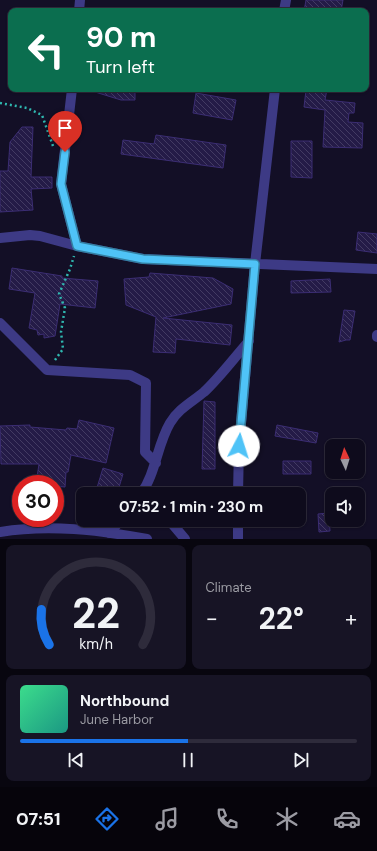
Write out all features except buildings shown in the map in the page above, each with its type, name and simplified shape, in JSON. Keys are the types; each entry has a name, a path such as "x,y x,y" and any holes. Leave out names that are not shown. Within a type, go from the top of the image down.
{"street":[{"path":"72,92 61,184 77,246"},
{"path":"238,487 239,446 255,264 275,92"},
{"path":"0,238 30,235 40,236 77,246 143,259 377,269"},
{"path":"0,323 47,370 130,375 146,383 145,452 156,463"},
{"path":"148,487 169,423 175,415 204,391 249,341"},
{"path":"110,533 115,527"},
{"path":"175,527 185,539"},
{"path":"238,527 238,539"},
{"path":"0,532 43,528 77,529 147,539"}],"path":[{"path":"0,103 27,108 42,115 55,151"},
{"path":"47,370 63,349 61,332 65,308 59,294 70,269 77,246"}],"route":[{"path":"65,152 61,184 77,246 143,259 255,264 239,446"}]}
